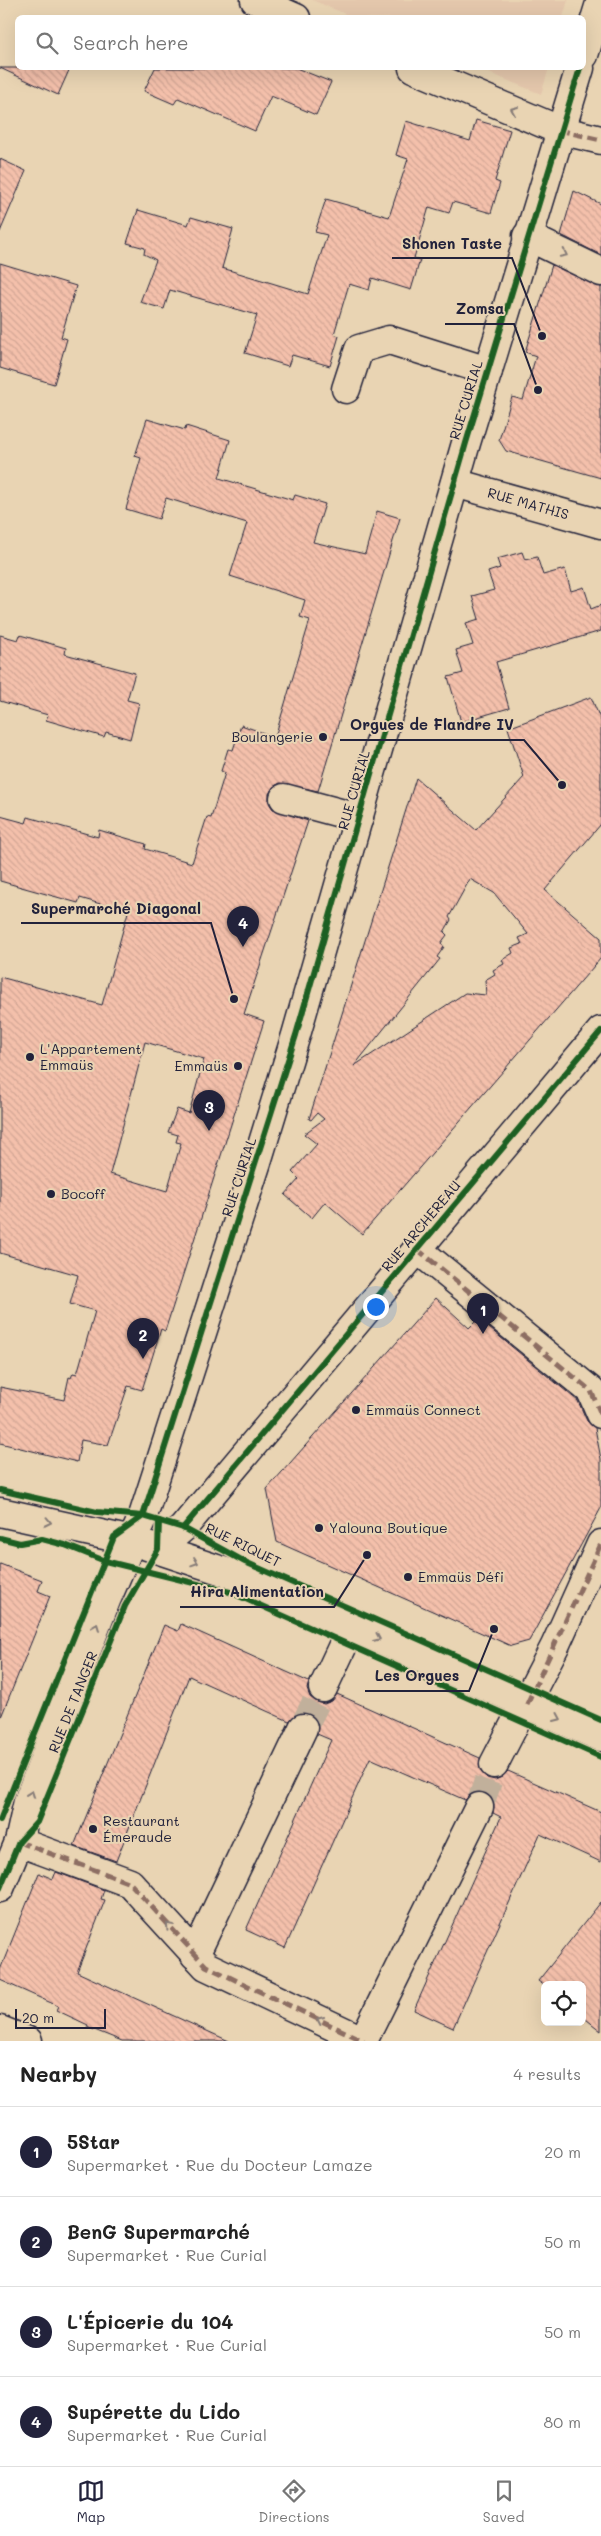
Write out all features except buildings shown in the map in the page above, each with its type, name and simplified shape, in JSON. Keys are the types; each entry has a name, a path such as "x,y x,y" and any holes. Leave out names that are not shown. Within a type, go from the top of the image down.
{"street":[{"path":"255,0 289,15"},
{"path":"586,49 601,0"},
{"path":"418,70 559,130 601,140"},
{"name":"RUE CURIAL","path":"132,1542 143,1516 257,1162 359,818 527,236 579,70"},
{"path":"527,236 601,272"},
{"path":"346,389 359,349 389,340 488,371"},
{"name":"RUE MATHIS","path":"455,483 601,524"},
{"path":"284,798 359,818"},
{"name":"RUE ARCHEREAU","path":"158,1549 183,1528 601,1031"},
{"path":"417,1250 591,1391 601,1414"},
{"path":"0,1512 132,1542 238,1576 601,1737"},
{"name":"RUE DE TANGER","path":"0,1888 19,1842 28,1801 132,1542"},
{"path":"494,1764 527,1704 601,1544"},
{"path":"322,1688 352,1626"},
{"path":"195,1954 303,1728"},
{"path":"19,1842 130,1883 206,1966 363,2041 479,1807"},
{"path":"0,2030 28,2041"}],"shaded area":[{"path":"312,0 568,0 564,15 348,15"},
{"path":"482,70 548,70 541,94"}],"tunnel":[{"path":"303,1728 323,1688"},
{"path":"479,1807 494,1764"}],"marked path":[{"path":"559,130 601,140"},
{"path":"417,1249 591,1391 601,1414"},
{"path":"527,1704 601,1544"},
{"path":"19,1842 130,1883 206,1966 364,2041"}],"cycle path":[{"path":"0,1820 114,1537 143,1516 296,1035 466,443 579,70"},
{"path":"183,1528 601,1031"},
{"name":"RUE RIQUET","path":"0,1490 97,1512 143,1516 183,1528 245,1562 601,1720"},
{"path":"0,1888 19,1842 37,1822 125,1606 158,1549 159,1521"},
{"path":"0,1538 20,1543 42,1539 65,1545 105,1561 230,1592 601,1757"}],"place":[{"name":"Shonen Taste","path":"542,336"},
{"name":"Zomsa","path":"538,390"},
{"name":"Boulangerie","path":"323,737"},
{"name":"Orgues de Flandre IV","path":"562,785"},
{"name":"Supérette du Lido","path":"243,947"},
{"name":"Supermarché Diagonal","path":"234,999"},
{"name":"L'Appartement Emmaüs","path":"30,1057"},
{"name":"Emmaüs","path":"238,1066"},
{"name":"L'Épicerie du 104","path":"209,1131"},
{"name":"Bocoff","path":"51,1194"},
{"name":"5Star","path":"483,1334"},
{"name":"BenG Supermarché","path":"143,1359"},
{"name":"Emmaüs Connect","path":"356,1410"},
{"name":"Yalouna Boutique","path":"319,1528"},
{"name":"Hira Alimentation","path":"367,1555"},
{"name":"Emmaüs Défi","path":"408,1577"},
{"name":"Les Orgues","path":"494,1629"},
{"name":"Restaurant Émeraude","path":"93,1829"}]}
